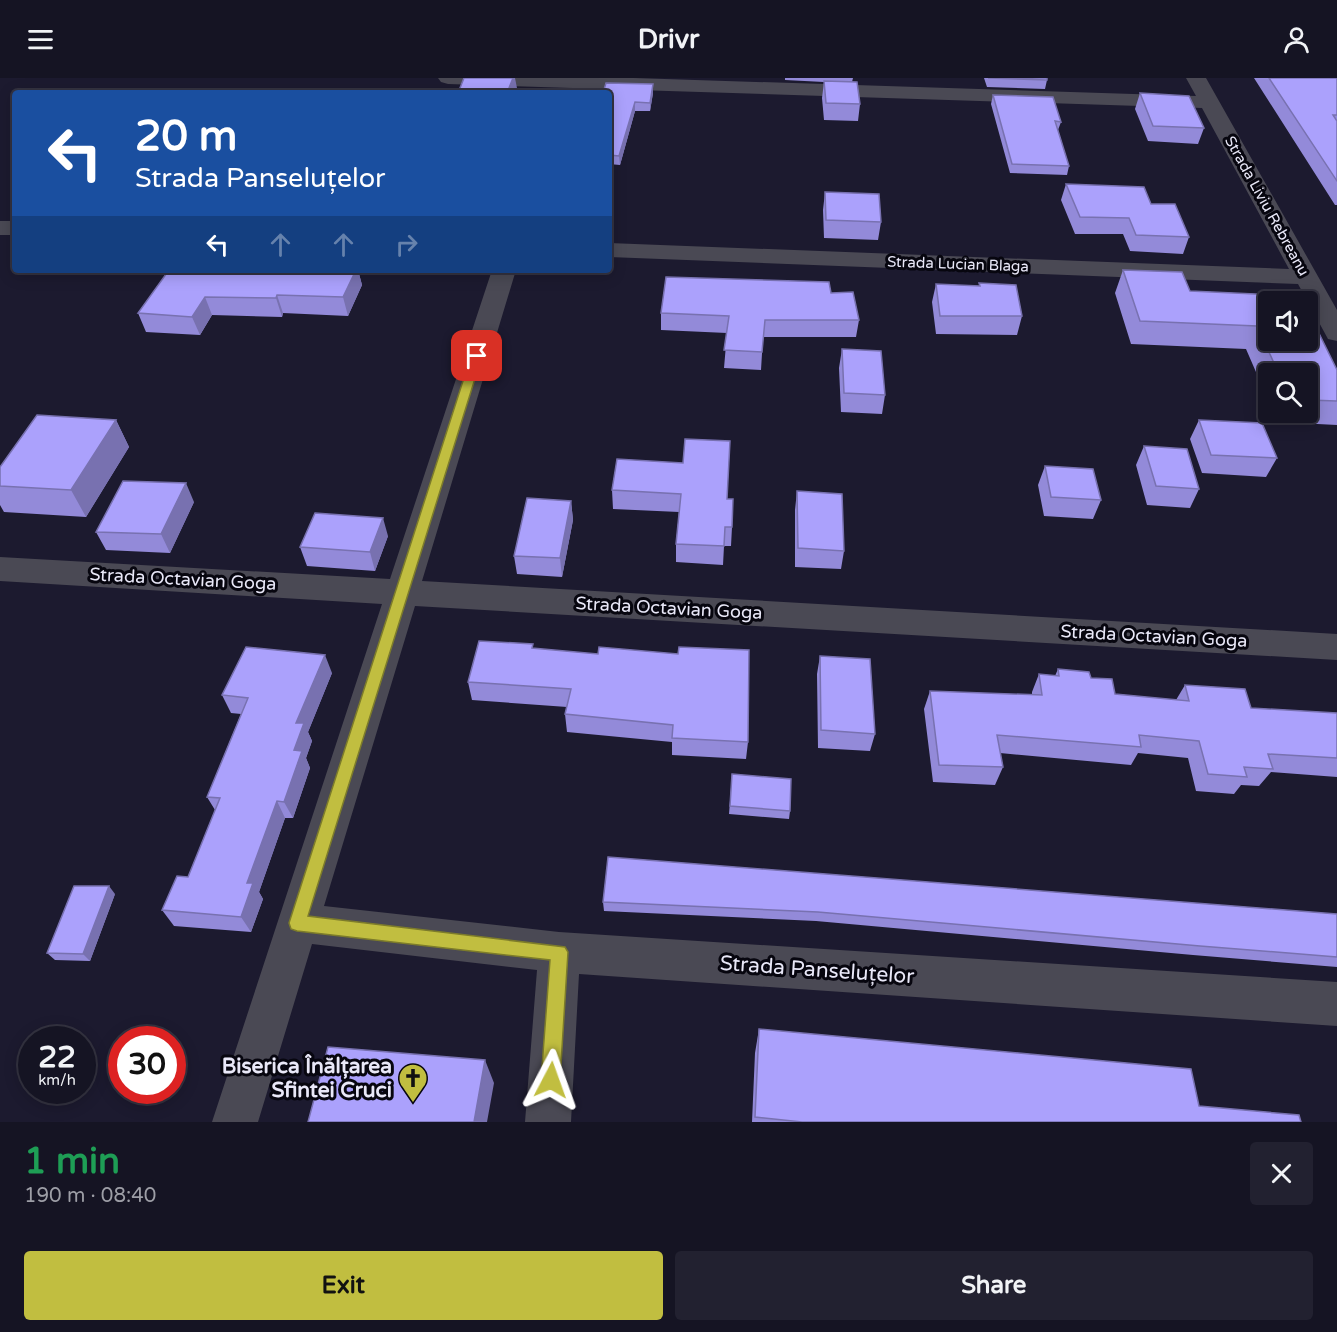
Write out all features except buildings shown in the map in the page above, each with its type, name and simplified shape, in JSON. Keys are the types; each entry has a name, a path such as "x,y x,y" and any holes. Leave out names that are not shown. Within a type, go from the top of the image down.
{"street":[{"path":"448,78 564,84 1209,102"},
{"name":"Strada Liviu Rebreanu","path":"1196,78 1337,333"},
{"name":"Strada Lucian Blaga","path":"612,250 1306,277"},
{"path":"235,1122 503,273"},
{"name":"Strada Octavian Goga","path":"0,569 1337,647"},
{"name":"Strada Panseluțelor","path":"297,923 559,952 1337,1004"},
{"path":"548,1122 559,952"}],"place":[{"name":"Biserica Înălțarea Sfintei Cruci","path":"413,1104"}],"route":[{"path":"477,356 297,923 559,952 551,1080"}]}
